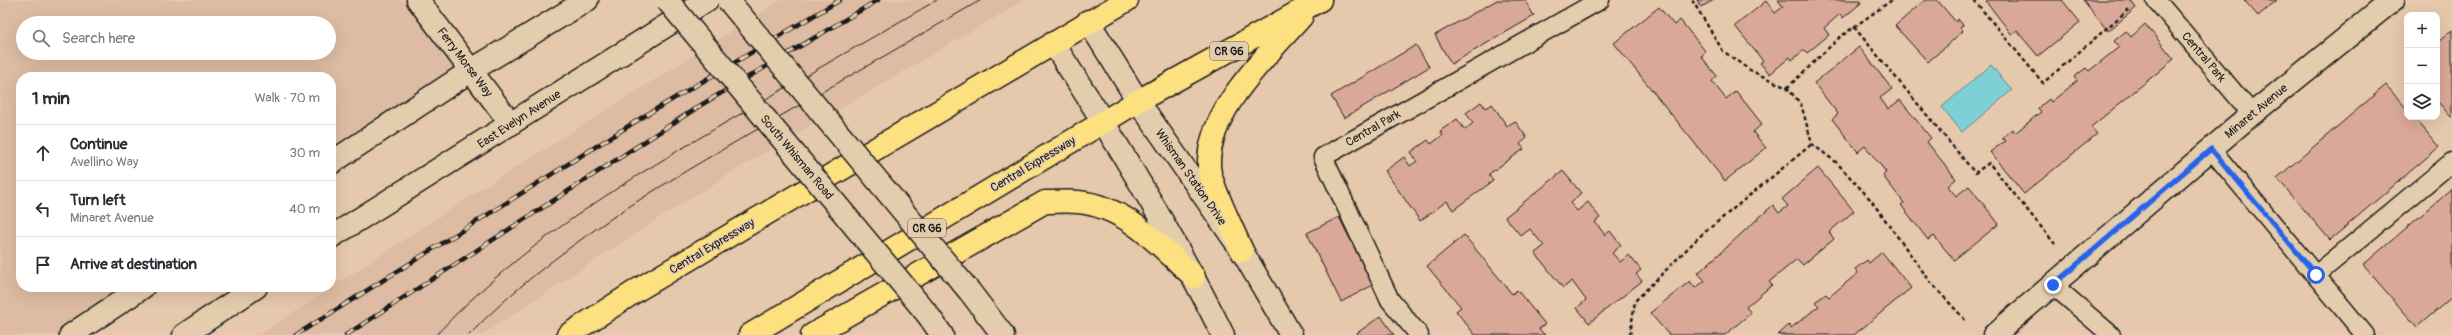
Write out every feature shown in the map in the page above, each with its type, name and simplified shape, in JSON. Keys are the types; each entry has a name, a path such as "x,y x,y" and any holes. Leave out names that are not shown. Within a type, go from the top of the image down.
{"highway":[{"name":"Central Expressway","path":"568,335 639,289 1088,21 1126,0"},
{"name":"Central Expressway","path":"750,335 1104,121 1316,2"},
{"path":"1242,251 1208,167 1211,142 1232,96 1316,2"},
{"path":"812,335 1045,202 1079,202 1109,210 1139,227 1194,277"}],"main road":[{"name":"Ferry Morse Way","path":"418,0 511,124"},
{"path":"336,160 472,70 587,0"},
{"name":"South Whisman Road","path":"667,0 928,315 942,335"},
{"name":"East Evelyn Avenue","path":"336,234 707,0"},
{"path":"728,0 970,292 1003,335"},
{"name":"Minaret Avenue","path":"1994,335 2252,114 2393,0"},
{"name":"Whisman Station Drive","path":"1088,21 1138,101 1242,251 1291,335"},
{"path":"1053,42 1104,121 1194,277 1223,335"},
{"path":"71,335 136,292"},
{"path":"184,335 248,292"}],"lane":[{"name":"Central Park","path":"1419,335 1390,300 1323,157 1600,0"},
{"name":"Central Park","path":"2156,0 2252,114"},
{"path":"2211,149 2365,335"},
{"path":"2316,275 2452,162"},
{"path":"2053,285 2111,335"}],"path":[{"path":"1692,0 1723,51 1750,70 1787,88 1801,104 1812,144 1837,163 1870,199 1932,284 1969,324"},
{"path":"1787,88 1840,37 1892,0"},
{"path":"1974,0 2043,83 2133,5"},
{"path":"1854,28 1975,174 1989,163 2074,267"},
{"path":"1630,335 1635,301 1699,237 1812,144"}],"shaded area":[{"path":"0,0 419,0 472,70 336,160 336,72 16,72 16,292 136,292 71,335 0,335"},
{"path":"781,0 1025,0 754,159 656,220 482,335 259,335 324,292 336,292 336,284 481,189"}],"water":[{"path":"1991,65 2012,90 1962,132 1942,107"}],"building":[{"path":"1497,0 1525,0 1534,16 1451,64 1435,35"},
{"path":"1697,0 1714,0 1701,7"},
{"path":"1778,0 1861,0 1861,3 1843,18 1840,14 1824,28 1829,35 1807,53 1804,50 1792,60 1790,57 1770,74 1760,63 1763,61 1735,26 1766,1 1775,13 1783,7"},
{"path":"1925,0 1937,0 1956,22 1958,19 1963,25 1960,28 1963,31 1928,62 1895,26"},
{"path":"2062,0 2080,22 2038,56 2017,31 2012,35 1986,1"},
{"path":"2083,0 2130,0 2136,8 2108,31"},
{"path":"2244,0 2277,0 2258,16"},
{"path":"1659,7 1674,25 1680,20 1706,52 1701,56 1717,76 1712,81 1726,99 1736,91 1762,124 1753,132 1766,148 1725,181 1614,43"},
{"path":"2145,24 2174,59 2091,127 2097,134 2024,194 1990,152 2005,141 2002,138 2013,129 2015,133 2041,112 2038,108 2049,99 2051,102 2077,81 2074,77 2086,68 2089,71 2119,47 2114,41 2126,31 2131,37"},
{"path":"2452,30 2452,118 2440,104 2440,40"},
{"path":"1416,45 1429,67 1344,118 1331,96"},
{"path":"1859,47 1892,89 1880,98 1888,109 1900,100 1931,138 1927,142 1956,179 1948,186 1956,196 1969,186 1999,224 1954,260 1934,236 1928,240 1901,205 1904,203 1883,176 1886,172 1865,146 1858,152 1832,119 1838,114 1814,83"},
{"path":"2386,85 2404,106 2404,120 2416,120 2439,147 2330,240 2277,178"},
{"path":"1481,102 1485,108 1492,104 1507,126 1515,121 1527,138 1520,144 1524,149 1489,174 1493,181 1453,210 1447,201 1420,221 1385,171 1404,157 1410,166 1417,161 1411,152 1428,140 1431,144 1443,135 1440,131 1457,119 1465,130 1473,123 1466,113"},
{"path":"1818,168 1854,211 1829,232 1834,239 1803,265 1797,259 1769,282 1772,285 1746,307 1751,313 1725,335 1669,335 1650,313 1690,281 1695,288 1705,281 1698,273 1773,205 1779,213 1788,206 1782,199"},
{"path":"1563,171 1581,193 1570,203 1577,211 1588,202 1600,218 1595,222 1605,235 1610,231 1621,245 1612,253 1620,262 1629,255 1641,270 1636,274 1642,281 1589,323 1577,308 1586,300 1572,281 1563,288 1535,253 1544,246 1530,229 1521,236 1505,217"},
{"path":"2452,189 2452,297 2417,327 2363,265"},
{"path":"1339,217 1373,285 1341,302 1307,233"},
{"path":"1464,235 1512,294 1517,290 1545,324 1539,329 1545,335 1475,335 1456,311 1461,307 1427,266"},
{"path":"1882,252 1911,288 1854,335 1778,335 1789,325 1791,328 1819,306 1815,302 1826,294 1829,297 1858,273 1855,269 1867,260 1869,263"},
{"path":"1381,316 1394,335 1358,335 1357,333"}],"tram line":[{"path":"436,335 469,302 504,271 540,242 578,215 656,164 937,0"},
{"path":"469,335 502,303 536,274 572,246 647,195 981,0"}],"railway":[{"path":"296,335 646,115 840,0"},
{"path":"346,335 701,105 878,0"}],"route":[{"path":"2053,285 2211,149 2316,275"}]}
